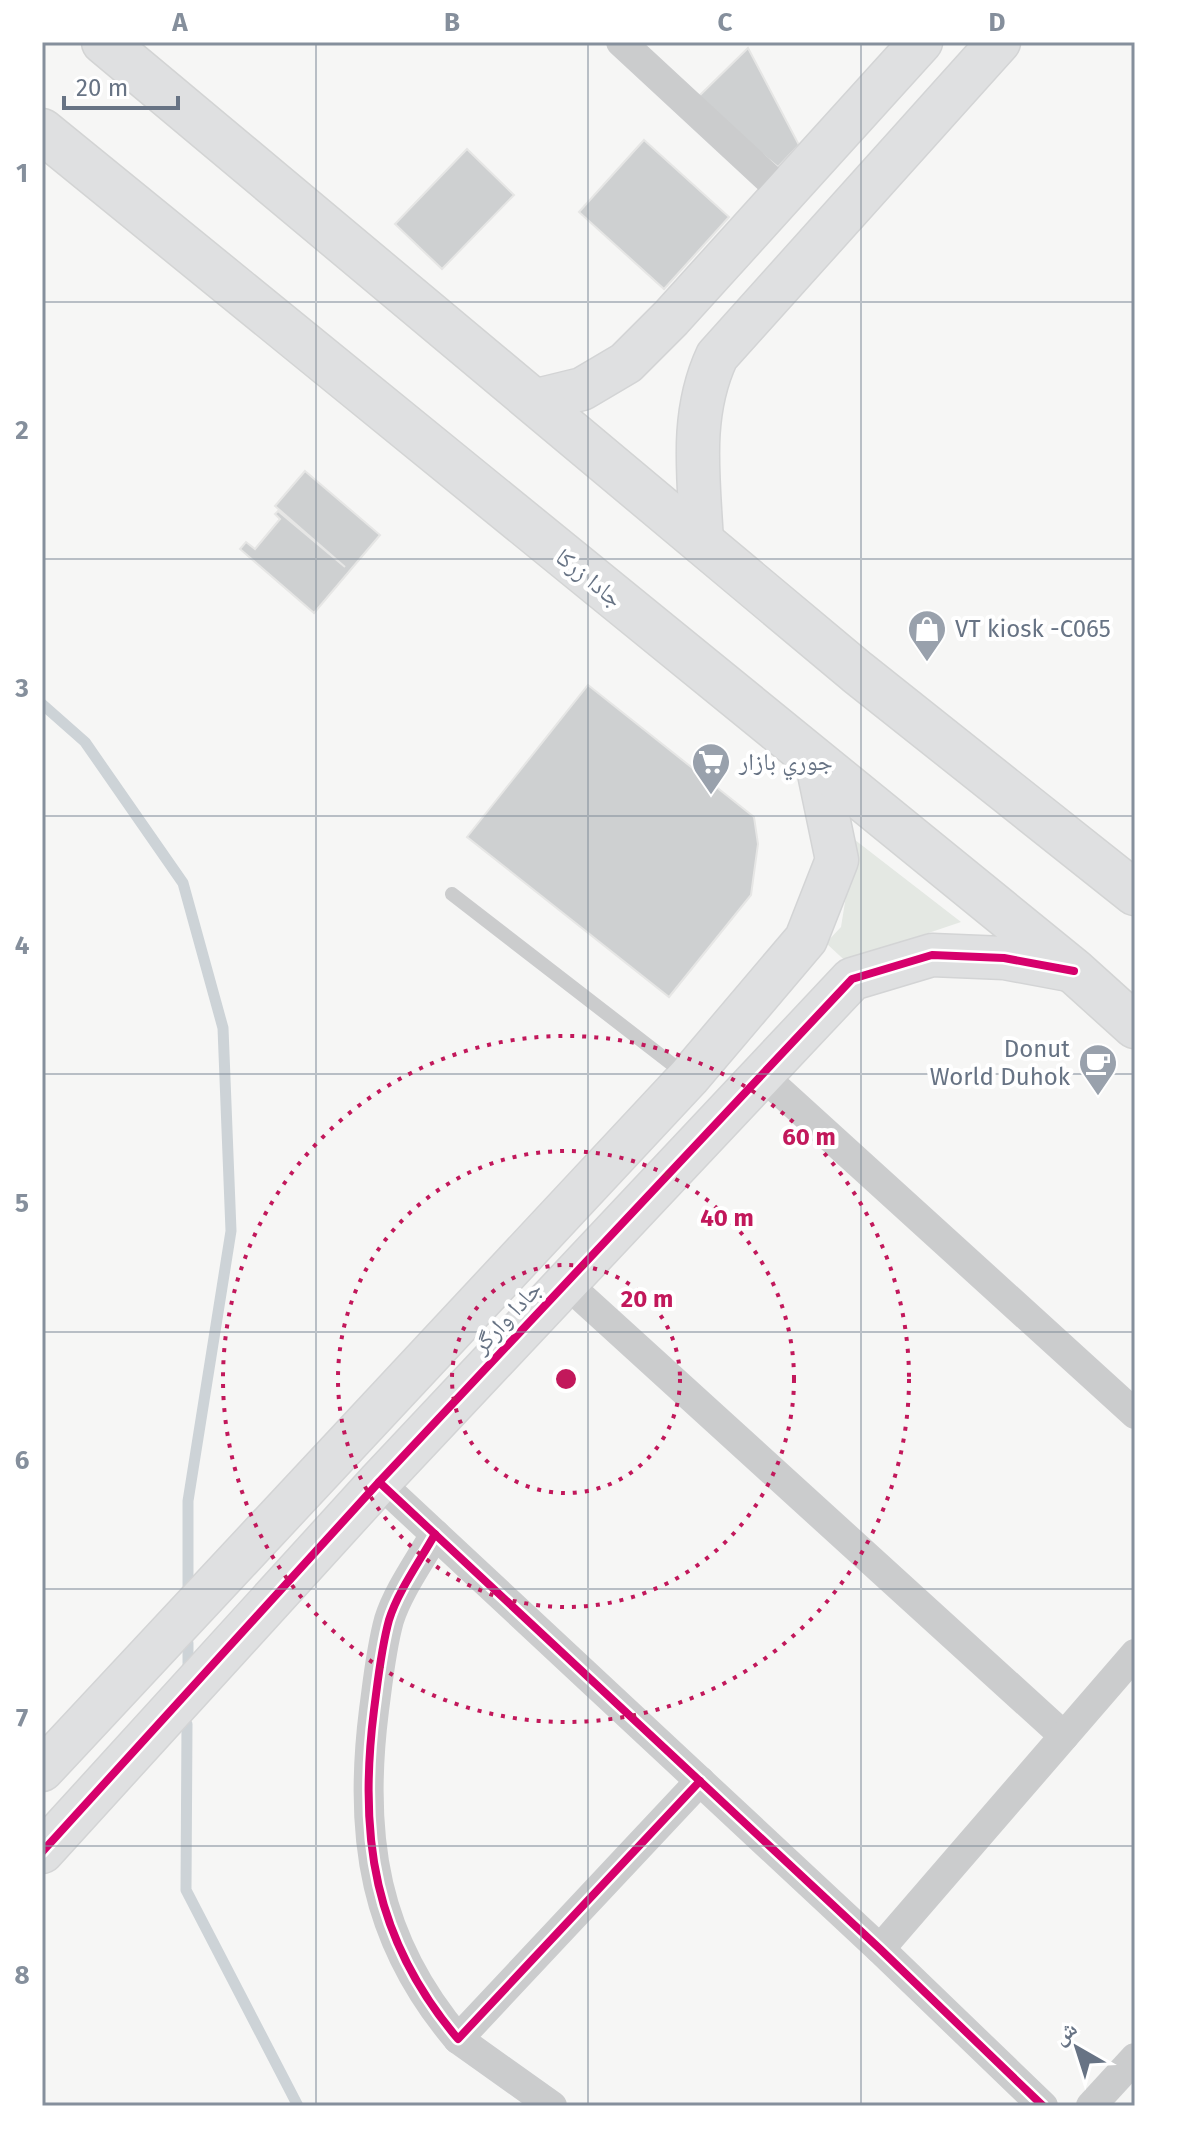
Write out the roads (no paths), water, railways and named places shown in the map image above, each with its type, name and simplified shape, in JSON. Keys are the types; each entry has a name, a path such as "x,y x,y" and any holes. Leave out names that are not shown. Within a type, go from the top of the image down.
{"main road":[{"path":"104,42 857,672 1135,893"},
{"name":"جادا زرکا","path":"42,131 1074,971 1135,1026"}],"street":[{"path":"621,42 784,193"},
{"path":"533,401 558,397 605,378 626,363 671,318 921,42"},
{"path":"702,543 698,417 708,375 717,356 999,42"},
{"path":"671,318 677,340 685,348 705,356 717,356"},
{"name":"جادا وارگر","path":"42,1770 689,1077 806,939 837,860 817,764"},
{"name":"جادا وارگر","path":"42,1852 379,1482 852,979 932,955 1004,958 1074,971"},
{"path":"768,986 811,969 825,973 833,989 825,1009"},
{"path":"762,1075 1135,1414"},
{"path":"566,1283 1064,1736"},
{"path":"379,1482 880,1949 1043,2106"},
{"path":"435,1534 390,1618 370,1746 367,1815 375,1878 395,1942 429,2004 458,2039 552,2106"},
{"path":"880,1949 1135,1654"},
{"path":"458,2039 700,1781"},
{"path":"1091,2106 1135,2058"}],"lane":[{"path":"452,894 689,1077"}],"waterway":[{"path":"42,704 85,742 183,883 223,1028 231,1231 188,1501 188,1586"},
{"path":"188,1643 188,1667"},
{"path":"187,1724 186,1890 298,2106"}],"place":[{"name":"VT kiosk -C065","path":"927,663"},
{"name":"جوري بازار","path":"711,796"},
{"name":"Donut World Duhok","path":"1098,1097"}]}
